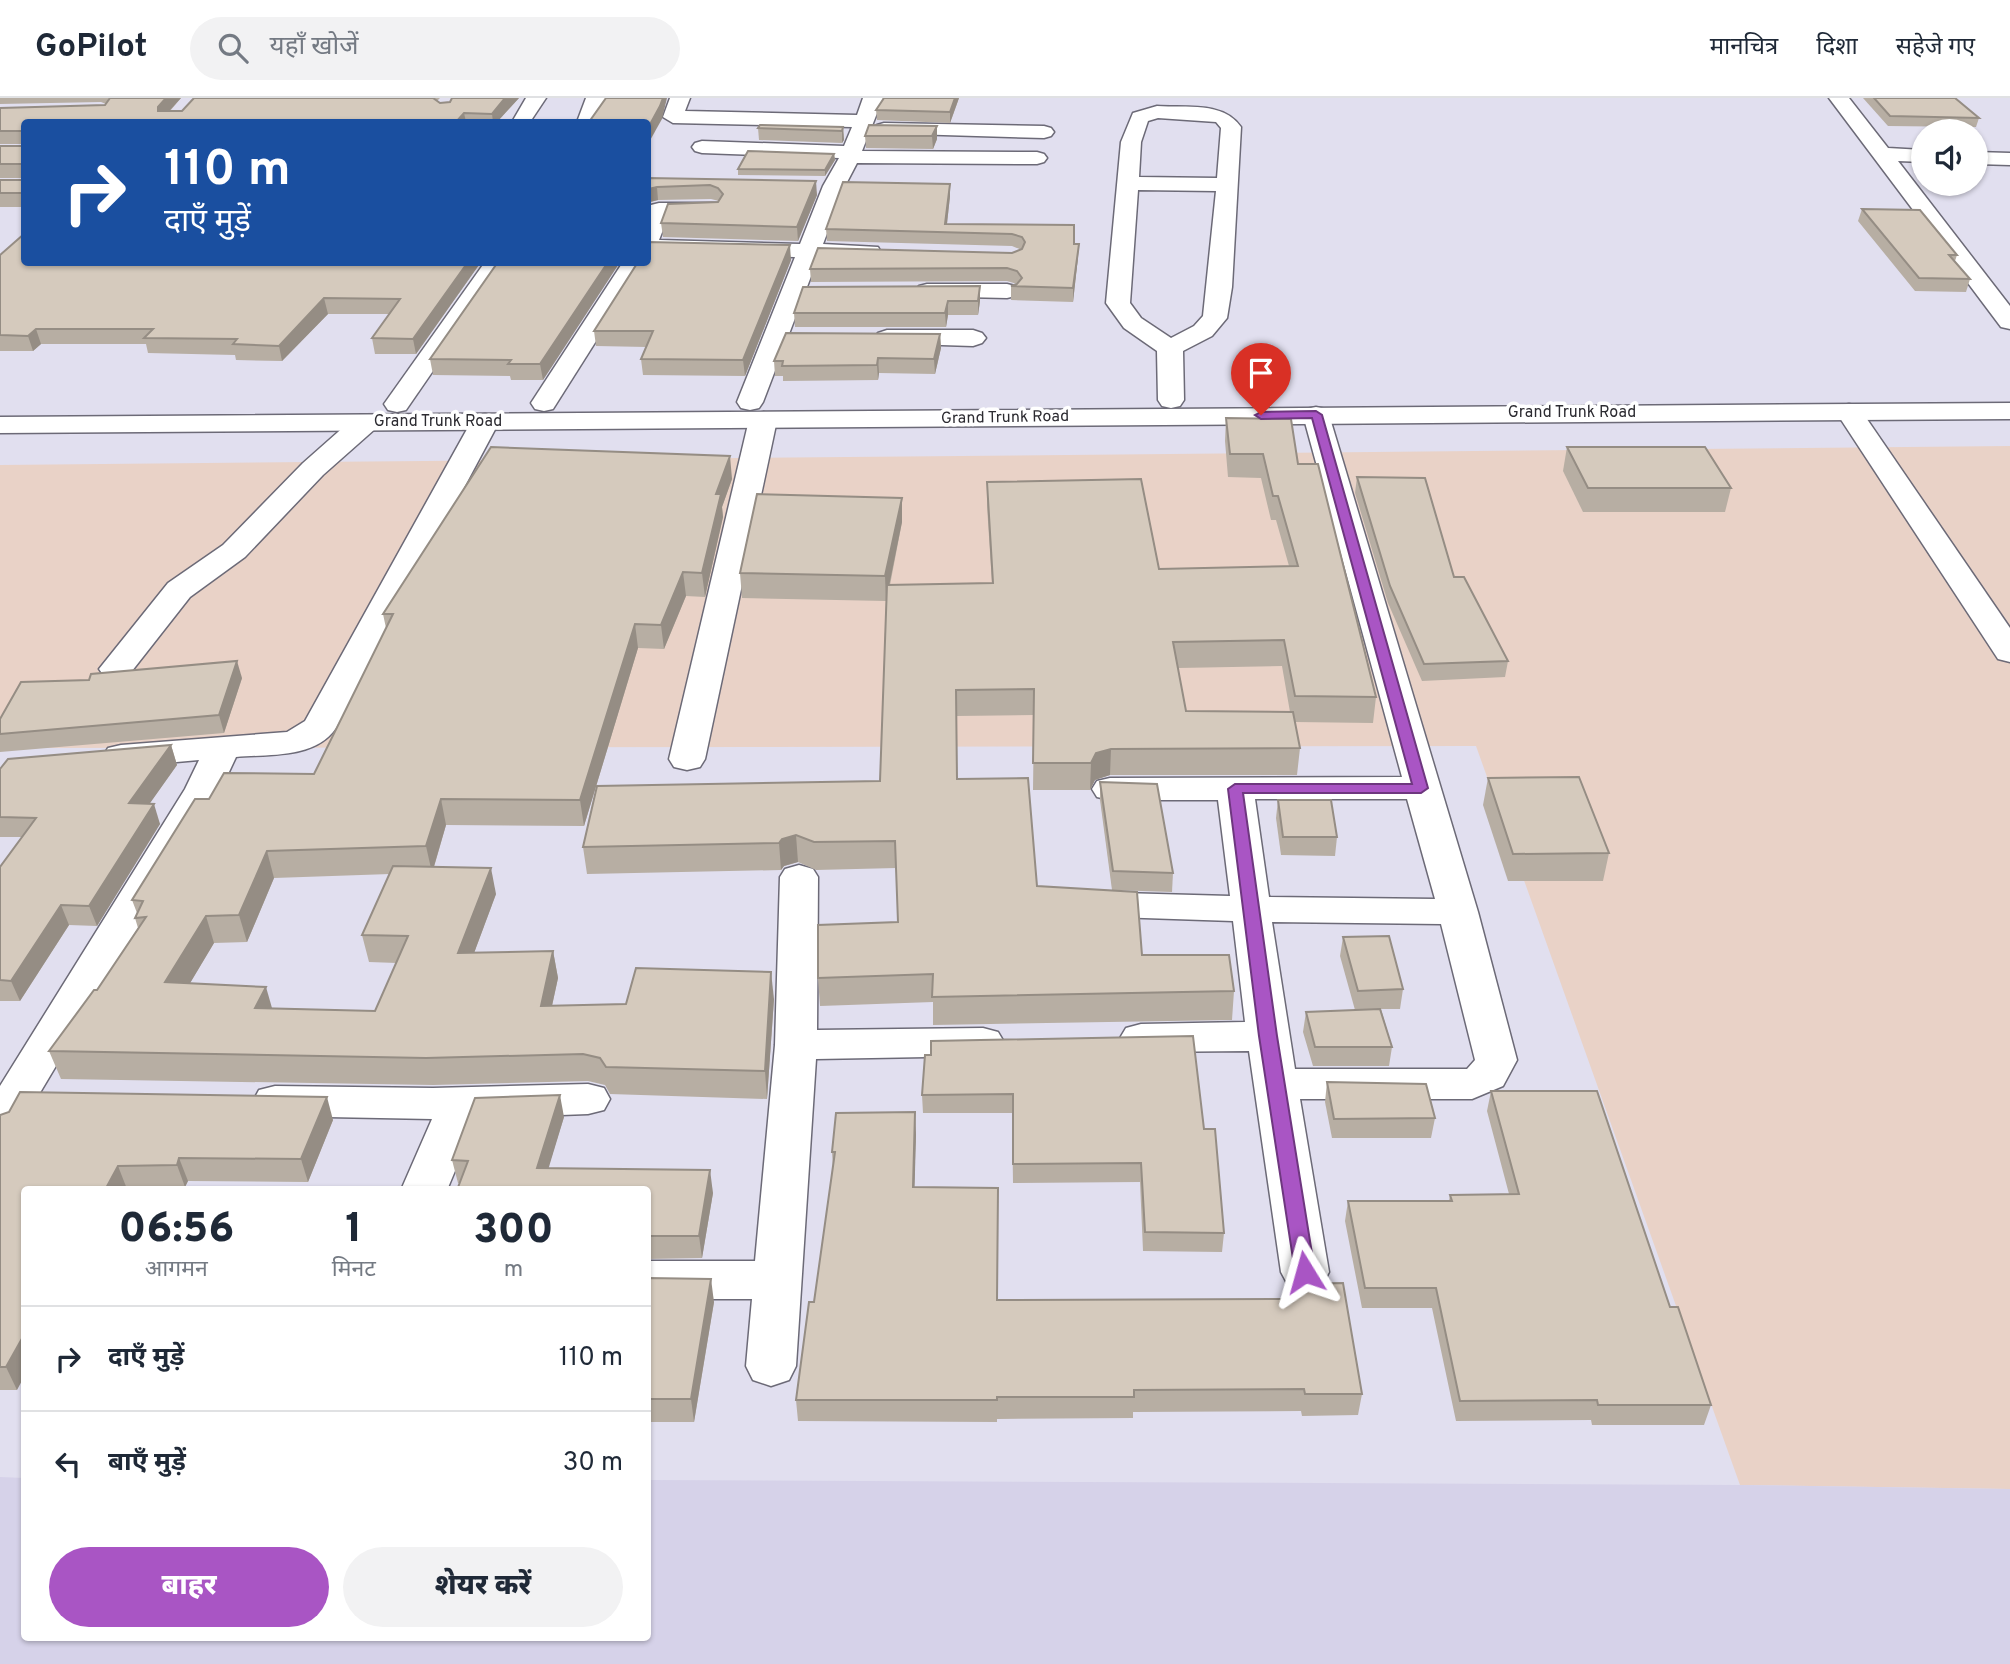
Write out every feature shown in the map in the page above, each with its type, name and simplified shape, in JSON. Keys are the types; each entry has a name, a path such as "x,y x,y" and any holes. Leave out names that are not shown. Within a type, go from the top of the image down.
{"main road":[{"path":"524,119 536,98"},
{"path":"588,119 596,98"},
{"path":"680,98 673,117 738,118 867,113 1044,132"},
{"path":"754,98 708,148 1037,158"},
{"path":"1839,98 2010,322"},
{"path":"867,113 897,105"},
{"path":"1157,112 1216,115 1229,122 1220,287 1215,318 1203,331 1170,348 1136,324 1121,310 1118,303 1131,142 1140,117 1157,112"},
{"path":"687,759 757,411 776,337 834,186 867,113"},
{"path":"1881,154 1911,155"},
{"path":"1988,158 2010,159"},
{"path":"1127,183 1227,185"},
{"path":"808,186 860,186"},
{"path":"651,233 659,210 722,210"},
{"path":"651,247 892,253"},
{"path":"397,404 494,266"},
{"path":"544,403 632,266"},
{"path":"905,291 1007,291"},
{"path":"795,292 822,292"},
{"path":"776,337 803,337"},
{"path":"868,338 973,338"},
{"path":"1170,348 1171,400"},
{"name":"Grand Trunk Road","path":"0,425 485,422 757,411 1171,400 2010,393"},
{"name":"Grand Trunk Road","path":"0,405 544,403 757,411 1316,415 2010,411"},
{"path":"1849,412 2010,652"},
{"path":"1277,1084 1472,1084 1485,1079 1493,1071 1496,1060 1458,912 1316,415"},
{"path":"92,758 295,743 319,728 485,422"},
{"path":"116,669 178,590 234,551 321,462 365,423"},
{"path":"18,1103 203,789 223,747"},
{"path":"1111,789 1421,788"},
{"path":"1235,789 1268,1036 1305,1272"},
{"path":"772,1366 796,1045 799,877"},
{"path":"1075,903 1458,912"},
{"path":"1102,1039 1268,1036"},
{"path":"796,1045 1018,1041"},
{"path":"238,1100 461,1103 588,1099"},
{"path":"426,1186 461,1103"},
{"path":"651,1280 778,1280"}],"shaded area":[{"path":"2010,446 2010,1489 1740,1485 1476,746 0,748 0,465"},
{"path":"0,1477 21,1478 21,1641 651,1641 651,1480 1740,1485 2010,1489 2010,1664 0,1664"}],"building":[{"path":"110,98 166,98 158,111 182,111 194,98 433,98 440,103 450,102 452,98 505,98 492,114 464,113 459,119 21,119 21,131 0,131 0,108 105,105"},
{"path":"606,98 663,98 651,122 651,119 591,119"},
{"path":"884,98 955,98 950,112 876,110"},
{"path":"1874,98 1955,98 1979,118 1890,116"},
{"path":"760,125 843,127 842,131 758,128"},
{"path":"869,125 937,126 932,136 865,136"},
{"path":"0,146 21,146 21,164 0,164"},
{"path":"748,151 834,154 825,170 738,169"},
{"path":"651,178 816,181 797,227 661,223 668,204 718,202 723,194 710,185 651,188"},
{"path":"0,180 21,180 21,193 0,193"},
{"path":"843,182 950,184 945,224 1074,225 1074,244 1079,244 1073,288 1011,286 1022,278 1017,271 1007,268 810,269 818,248 1012,253 1022,249 1025,242 1022,237 1012,234 826,229"},
{"path":"1862,209 1920,210 1957,255 1949,255 1970,279 1919,278"},
{"path":"21,237 21,266 465,266 413,339 372,338 400,299 324,298 279,346 233,344 237,339 144,338 153,329 36,329 28,336 0,335 0,255"},
{"path":"651,242 790,245 743,360 641,359 653,331 594,331 635,266 651,266"},
{"path":"495,266 605,266 540,364 508,364 511,360 430,359"},
{"path":"980,286 978,301 948,301 945,313 794,313 803,287"},
{"path":"786,333 940,334 934,359 878,358 877,365 782,366 783,361 774,361"},
{"path":"1226,418 1291,419 1298,464 1318,464 1376,697 1295,696 1284,640 1173,642 1186,711 1293,712 1300,748 1111,749 1096,753 1091,763 1033,763 1034,689 956,690 957,779 1028,778 1037,886 1137,892 1142,955 1229,955 1234,991 932,997 933,974 818,978 818,925 898,922 895,841 814,842 796,835 782,839 779,843 583,847 597,786 880,781 887,585 993,583 987,482 1141,479 1159,569 1298,566 1278,496 1273,496 1263,454 1230,454"},
{"path":"491,447 730,456 716,494 721,494 702,573 683,572 661,625 635,624 580,800 441,799 426,846 267,851 239,915 206,916 165,982 266,987 255,1008 375,1011 408,936 362,935 393,866 491,868 458,953 553,951 541,1006 626,1004 636,968 771,972 765,1071 606,1067 600,1058 583,1054 426,1058 49,1051 94,990 97,990 146,917 135,918 143,901 132,900 195,799 209,799 224,773 314,774 393,614 383,614"},
{"path":"1567,447 1705,447 1731,488 1588,488"},
{"path":"1357,477 1425,478 1454,577 1464,577 1508,661 1424,664 1390,586"},
{"path":"757,494 902,498 885,576 740,573"},
{"path":"237,661 219,715 0,734 0,719 21,682 89,680 91,674"},
{"path":"171,745 129,803 154,804 89,906 61,905 11,981 0,980 0,867 36,818 0,817 0,769 8,759"},
{"path":"1579,777 1609,853 1513,854 1488,778"},
{"path":"1100,782 1157,784 1173,873 1113,871"},
{"path":"1278,800 1331,800 1337,837 1283,837"},
{"path":"1389,936 1403,989 1358,991 1343,937"},
{"path":"1380,1009 1392,1047 1315,1047 1306,1012"},
{"path":"1193,1036 1204,1129 1215,1129 1224,1233 1145,1232 1141,1163 1013,1164 1013,1094 922,1095 925,1055 931,1055 931,1041"},
{"path":"1327,1082 1426,1084 1435,1118 1334,1119"},
{"path":"1491,1091 1597,1091 1670,1307 1678,1307 1711,1405 1598,1405 1597,1400 1460,1401 1436,1288 1365,1288 1348,1201 1452,1201 1450,1195 1519,1194"},
{"path":"20,1092 327,1097 301,1159 179,1158 177,1165 118,1166 107,1186 21,1186 21,1340 6,1367 0,1367 0,1115 9,1112"},
{"path":"560,1095 537,1168 710,1170 699,1236 651,1236 651,1186 459,1186 468,1161 452,1160 475,1098"},
{"path":"915,1112 913,1187 998,1188 997,1300 1291,1299 1289,1284 1343,1283 1362,1394 1305,1394 1304,1389 1134,1390 1134,1397 796,1400 809,1302 814,1302 835,1152 832,1152 836,1113"},
{"path":"651,1278 711,1279 691,1399 651,1399"}],"route":[{"path":"1261,415 1316,415 1421,788 1235,789 1268,1036 1305,1272"}]}
